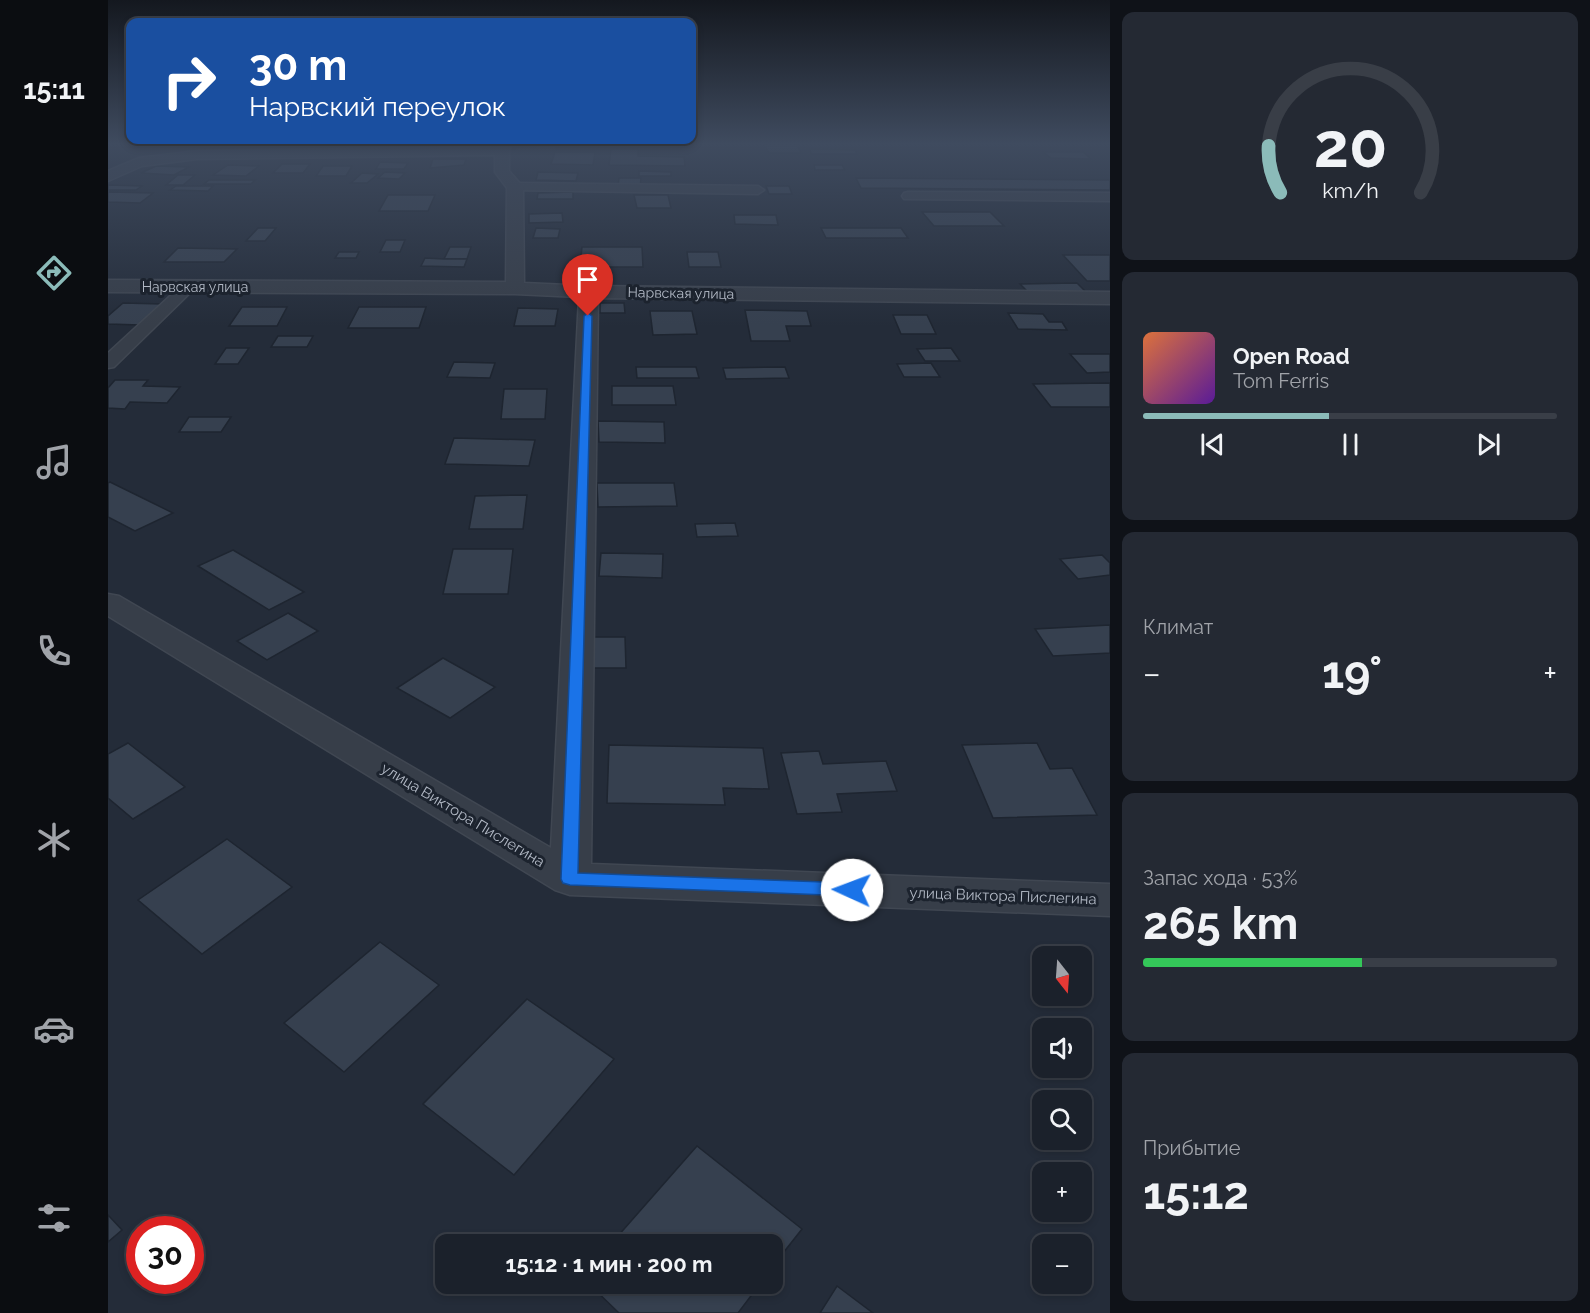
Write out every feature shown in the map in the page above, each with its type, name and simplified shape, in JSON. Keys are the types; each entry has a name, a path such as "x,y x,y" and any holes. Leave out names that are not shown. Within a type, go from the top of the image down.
{"street":[{"path":"515,203 515,288"},
{"name":"Нарвская улица","path":"108,286 515,288 589,292 1110,298"},
{"path":"570,879 589,292"},
{"name":"улица Виктора Пислегина","path":"108,603 570,879 1110,900"}],"lane":[{"path":"108,363 188,287"}],"building":[{"path":"383,203 431,203 428,211 379,211"},
{"path":"636,203 670,203 671,208 637,208"},
{"path":"922,212 990,212 1004,226 934,226"},
{"path":"562,213 563,222 529,223 529,214"},
{"path":"734,215 776,215 778,225 735,224"},
{"path":"258,228 276,228 265,241 246,241"},
{"path":"536,228 560,229 558,238 533,238"},
{"path":"821,228 901,228 908,238 826,238"},
{"path":"386,240 405,240 400,252 380,252"},
{"path":"450,247 471,247 467,259 444,259"},
{"path":"582,247 642,247 643,267 580,267"},
{"path":"178,248 237,249 224,262 164,262"},
{"path":"339,252 359,252 356,258 335,258"},
{"path":"687,252 718,252 721,267 689,267"},
{"path":"1063,255 1110,255 1110,281 1087,281"},
{"path":"425,258 467,259 464,267 421,266"},
{"path":"1077,283 1087,293 1029,293 1020,284"},
{"path":"123,303 162,304 140,325 108,324 108,316"},
{"path":"600,303 624,303 625,313 600,313"},
{"path":"242,307 287,307 277,326 229,326"},
{"path":"359,307 426,307 419,328 348,328"},
{"path":"518,308 558,309 555,326 514,326"},
{"path":"745,310 807,311 811,326 786,326 790,341 751,341"},
{"path":"650,311 692,311 697,334 653,335"},
{"path":"1008,313 1043,314 1049,322 1062,322 1067,330 1018,329"},
{"path":"893,315 927,315 936,334 901,334"},
{"path":"278,336 313,336 307,347 271,347"},
{"path":"226,348 249,348 238,364 215,364"},
{"path":"951,348 960,361 925,361 917,349"},
{"path":"1070,354 1110,354 1110,372 1087,373"},
{"path":"454,362 495,363 490,378 447,377"},
{"path":"931,363 940,377 904,377 897,364"},
{"path":"636,367 696,367 699,378 637,378"},
{"path":"785,367 789,378 726,379 723,368"},
{"path":"115,380 148,380 143,386 180,387 167,403 130,402 125,409 108,408 108,388"},
{"path":"1110,383 1110,407 1051,407 1033,384"},
{"path":"612,386 673,386 676,405 612,405"},
{"path":"504,389 547,389 545,419 501,419"},
{"path":"189,417 231,417 221,432 179,432"},
{"path":"598,421 664,422 665,443 599,442"},
{"path":"454,438 535,440 529,466 445,464"},
{"path":"108,483 173,513 135,531 108,517"},
{"path":"597,483 674,483 677,506 598,507"},
{"path":"527,495 523,529 469,529 475,496"},
{"path":"735,523 738,536 697,537 695,524"},
{"path":"453,549 513,549 508,594 443,594"},
{"path":"233,550 304,592 269,610 198,566"},
{"path":"601,553 663,554 662,578 599,576"},
{"path":"1102,555 1110,563 1110,575 1078,579 1060,559"},
{"path":"288,613 318,631 267,660 237,641"},
{"path":"1110,625 1110,653 1053,656 1035,629"},
{"path":"584,637 625,637 626,668 583,668"},
{"path":"443,658 495,687 450,718 397,688"},
{"path":"128,743 185,787 133,819 108,798 108,754"},
{"path":"1037,743 1050,769 1072,768 1097,815 993,818 962,745"},
{"path":"609,745 763,748 769,789 723,788 725,805 607,803"},
{"path":"819,751 823,764 886,761 897,791 837,794 842,812 797,814 781,753"},
{"path":"227,839 292,887 202,954 138,900"},
{"path":"380,942 439,985 344,1072 284,1023"},
{"path":"527,999 614,1059 514,1175 423,1104"},
{"path":"697,1146 802,1229 783,1253 783,1234 620,1234"},
{"path":"108,1215 122,1230 108,1242"},
{"path":"837,1286 873,1313 820,1313"},
{"path":"599,1294 752,1294 738,1313 619,1313"}],"route":[{"path":"588,316 570,879 852,890"}]}
